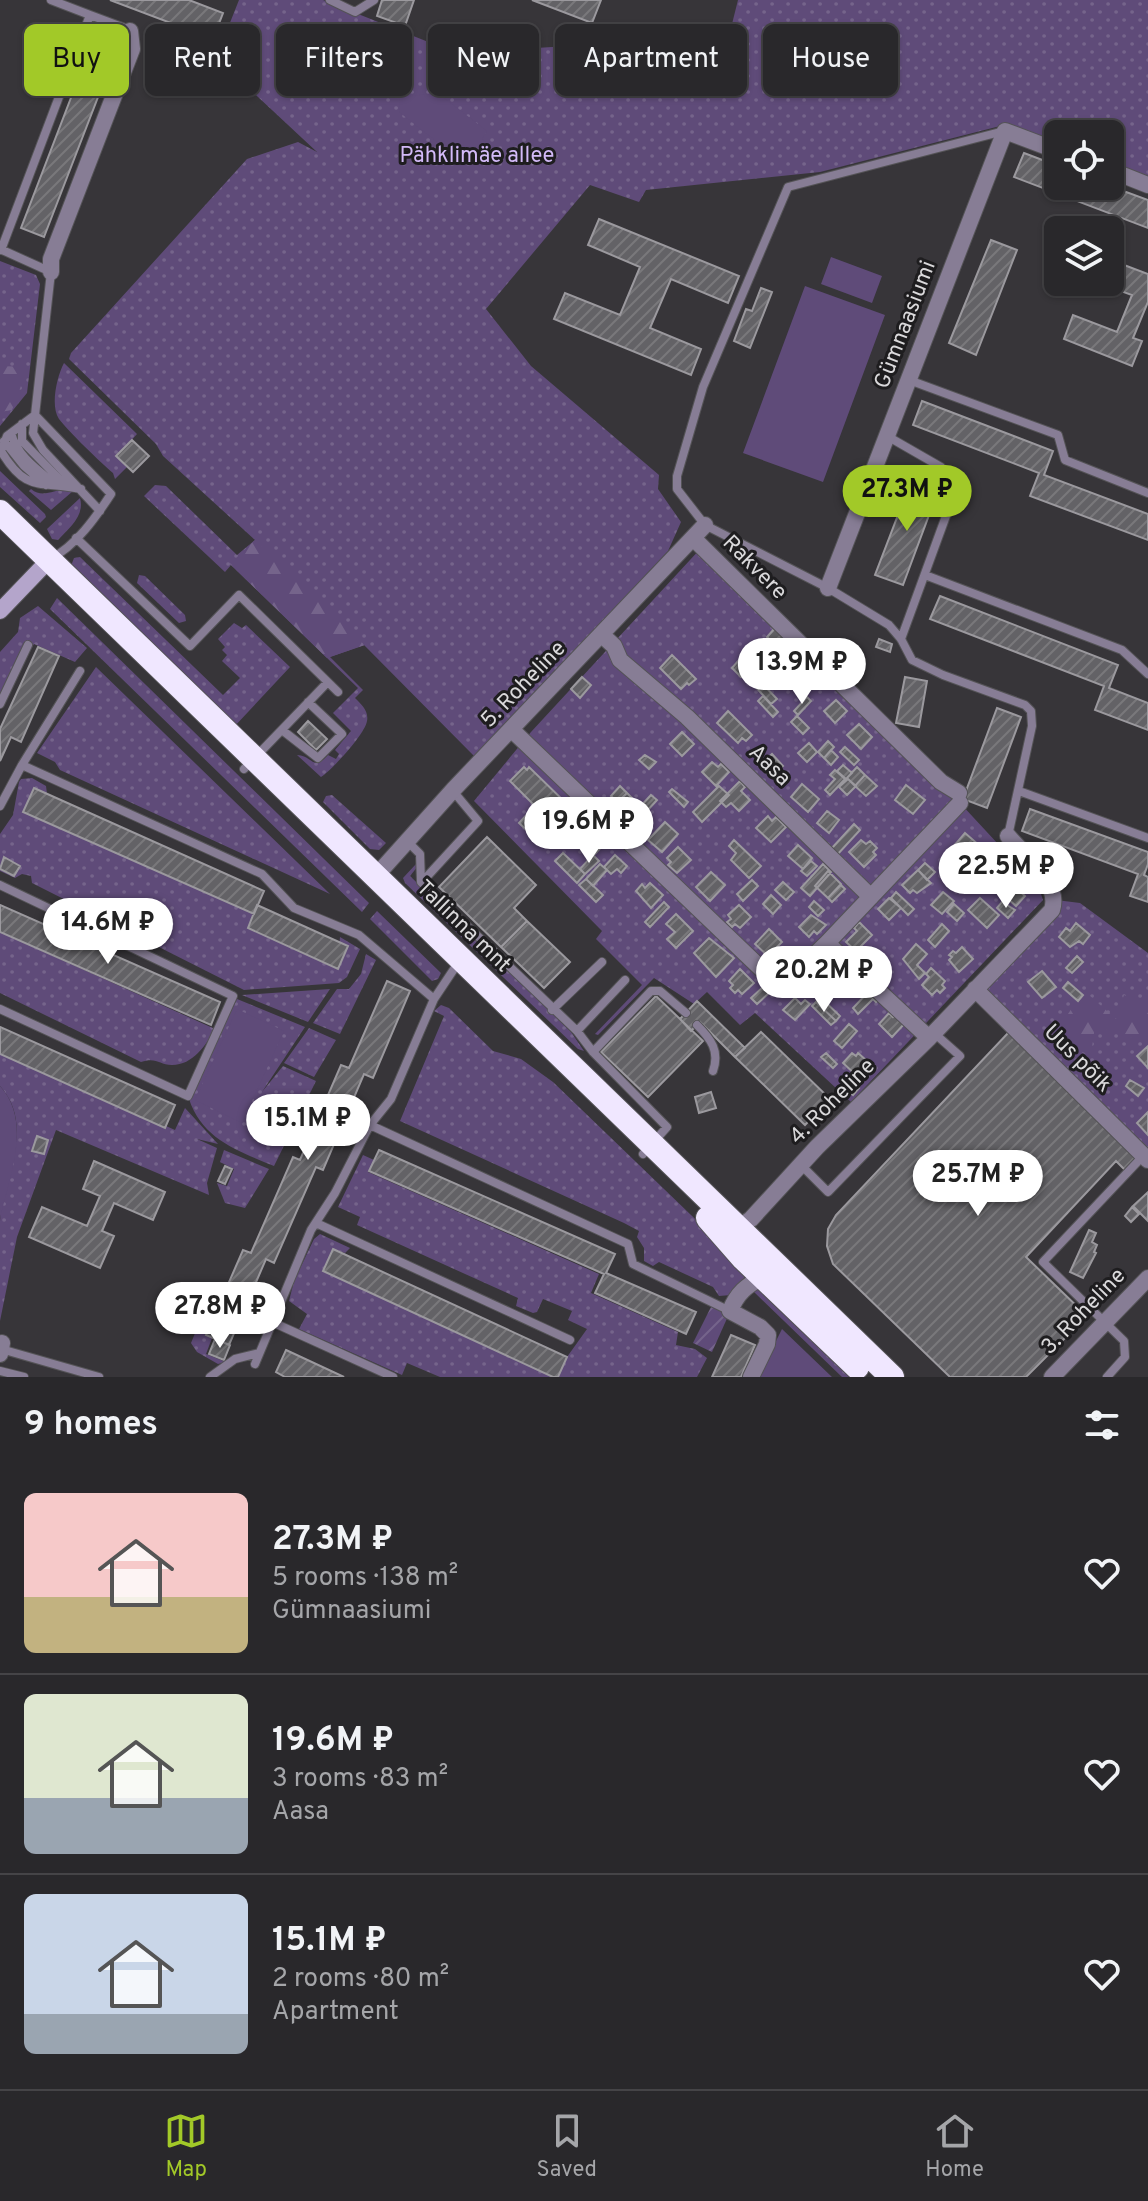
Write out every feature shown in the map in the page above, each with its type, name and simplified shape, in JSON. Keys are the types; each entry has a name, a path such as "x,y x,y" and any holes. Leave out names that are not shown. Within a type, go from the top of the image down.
{"highway":[{"name":"Tallinna mnt","path":"0,512 44,564 647,1150 707,1216 730,1233 757,1244 892,1377"},
{"name":"Tallinna mnt","path":"0,531 44,564"},
{"name":"Tallinna mnt","path":"730,1233 764,1276 868,1377"}],"street":[{"path":"51,272 51,259 132,49 130,31"},
{"path":"1005,131 1044,146"},
{"name":"Gümnaasiumi","path":"828,588 1005,131"},
{"path":"1124,176 1148,185"},
{"name":"5. Roheline","path":"370,882 406,840 705,525"},
{"name":"Rakvere","path":"693,538 959,798 871,897"},
{"path":"0,611 44,564"},
{"name":"Aasa","path":"602,635 614,646 620,660 687,717 871,897"},
{"path":"512,730 774,981 786,983 871,897"},
{"name":"4. Roheline","path":"730,1233 932,1035 1052,910 1056,900 1052,887 1008,836"},
{"path":"827,943 932,1035"},
{"name":"Uus põik","path":"975,989 1146,1157"},
{"path":"751,1377 767,1344 768,1335 760,1327 730,1311 735,1297 745,1286 764,1276"},
{"name":"3. Roheline","path":"1052,1377 1148,1278"}],"lane":[{"path":"51,0 130,31"},
{"path":"330,0 355,12 374,0"},
{"path":"90,15 0,249 51,272 33,433 38,444 100,511"},
{"path":"1005,131 788,187 703,387 677,476 677,489 705,525 828,588 889,625 912,660 943,675 1025,705 1031,711 1032,726 1008,836"},
{"path":"909,380 1058,435 1065,460 1148,493"},
{"path":"35,415 11,433 1,451 17,473 29,483 81,489"},
{"path":"35,415 111,494 63,553 44,564"},
{"path":"22,424 22,441 66,486"},
{"path":"11,433 14,444 51,485"},
{"path":"887,436 941,467 952,485 950,505 901,639"},
{"path":"76,538 190,646 239,595 338,692"},
{"path":"925,575 1122,650 1148,674"},
{"path":"0,704 28,645"},
{"path":"0,806 80,671"},
{"path":"249,765 324,686"},
{"path":"282,730 318,758 342,734 308,702"},
{"path":"22,765 262,874 294,908 359,935 434,999"},
{"path":"421,882 478,821 453,790"},
{"path":"1019,791 1148,838"},
{"path":"406,840 420,854 421,882 577,1031 593,1052 667,1127 647,1150"},
{"path":"0,885 233,996 188,1096 0,1009"},
{"path":"552,1010 602,962"},
{"path":"255,1364 316,1223 370,1125 391,1099 434,999 456,964"},
{"path":"577,1031 625,980"},
{"path":"593,1052 655,989 686,1013"},
{"path":"697,1025 712,1040 717,1060 713,1071"},
{"path":"802,1164 828,1192 960,1056 932,1035"},
{"path":"370,1125 628,1244 633,1264 730,1311"},
{"path":"1107,1377 1125,1357 1124,1341 1043,1262 1146,1157"},
{"path":"316,1223 570,1340"},
{"path":"272,1322 393,1377"},
{"path":"1,1347 99,1377"},
{"path":"210,1377 235,1359 259,1353"},
{"path":"0,1371 24,1377"}],"green space":[{"name":"Pähklimäe allee","path":"239,0 323,0 383,24 276,24 276,96 412,96 412,35 428,42 428,96 539,96 539,48 555,47 555,96 747,96 747,24 732,24 738,0 1148,0 1148,179 1124,170 1124,120 1044,120 1044,140 1004,125 820,172 646,190 639,202 590,185 486,309 531,366 659,475 658,489 681,522 668,551 475,757 364,645 330,657 363,690 355,698 367,717 365,727 354,743 321,777 297,755 316,763 328,755 336,759 339,754 335,750 351,731 333,713 358,688 231,565 225,572 144,496 155,485 166,486 237,555 255,540 163,456 156,444 69,359 71,353 247,159 298,142 317,152 257,96 260,96 260,24 229,24"},
{"name":"Pähklimäe allee","path":"400,96 442,96 487,131 482,139 494,149 481,167 468,157 462,161 459,159 399,112"},
{"path":"831,257 882,276 872,303 821,284"},
{"path":"0,261 36,275 40,284 27,393 0,426"},
{"path":"805,286 885,315 823,482 743,453"},
{"path":"64,363 137,434 117,456 127,467 115,479 113,473 69,431 56,413 56,391"},
{"path":"0,366 28,367 12,410 0,412"},
{"path":"0,471 45,514 40,523 0,487"},
{"path":"31,489 41,494 73,491 51,510 29,491"},
{"path":"80,498 80,510 75,521 58,540 52,539 47,529"},
{"path":"255,540 365,645 327,658 230,564"},
{"path":"702,547 960,803 1039,888 1043,900 851,1102 755,1013 740,1025 707,992 694,1004 654,978 598,1035 595,1034 642,985 596,939 602,931 474,801 531,732"},
{"path":"80,557 223,695 240,678 222,661 227,655 218,639 234,623 242,628 246,625 290,667 233,728 71,566 74,558"},
{"path":"139,575 145,576 185,615 186,621 179,623 137,583"},
{"path":"57,598 369,903 362,912 50,609"},
{"path":"38,606 87,648 75,662 34,644 0,704 0,652 18,632 20,618"},
{"path":"96,667 330,894 60,770 55,762 37,753"},
{"path":"32,778 46,786 47,794 24,812 253,913 248,928 337,969 340,937 360,949 347,977 339,983 244,990 32,883 31,876 22,874 15,878 0,871 0,834 13,815 19,782"},
{"path":"332,795 386,843 379,850 370,849 323,802 326,796"},
{"path":"416,864 418,866 410,876 571,1032 584,1051 578,1049 405,883 403,878"},
{"path":"1056,900 1080,903 1148,953 1148,1157 975,989"},
{"path":"377,911 441,973 438,979 432,981 370,919"},
{"path":"0,932 215,1029 203,1047 186,1062 168,1065 151,1060 141,1062 0,993"},
{"path":"366,954 376,960 340,1034 313,1023 337,989 349,989 361,974"},
{"path":"330,989 308,1022 242,995"},
{"path":"1124,995 1136,1000 1148,998 1148,1040 1141,1041 1095,1026 1092,1047 1087,1054 1052,1038 1074,1005 1090,996 1116,1019"},
{"path":"237,999 305,1027 262,1092 283,1066 316,1081 274,1166 235,1149 212,1134 195,1113 189,1099"},
{"path":"441,1005 449,1008 493,1051 521,1059 553,1082 746,1268 745,1277 731,1295 719,1296 713,1287 659,1262 653,1266 644,1261 644,1248 637,1237 639,1231 624,1223 400,1121 444,1016 434,1011"},
{"path":"237,1009 284,1031 242,1123 195,1100"},
{"path":"309,1028 336,1040 314,1077 284,1063"},
{"path":"0,1053 175,1130 185,1108 218,1144 197,1139 217,1148 207,1183 209,1195 56,1130 17,1237 0,1321 0,1222 17,1134 10,1101 0,1086"},
{"path":"0,1086 10,1100 17,1133 13,1168 0,1219"},
{"path":"224,1150 269,1169 245,1208 225,1203 217,1183 227,1186 234,1169 220,1162"},
{"path":"363,1155 374,1160 368,1172 599,1274 591,1293 678,1332 676,1345 695,1349 707,1358 697,1377 558,1377 567,1357 587,1329 568,1320 572,1311 543,1299 537,1312 533,1313 516,1306 518,1298 357,1225 360,1217 338,1207"},
{"path":"320,1234 350,1248 345,1253 333,1249 324,1271 553,1377 440,1377 407,1363 402,1375 299,1329 307,1314 289,1301 294,1281 314,1239"},
{"path":"759,1286 858,1377 842,1377 753,1291"},
{"path":"712,1305 729,1314 712,1352 693,1343"},
{"path":"198,1326 206,1328 205,1335 212,1338 206,1354 226,1362 218,1364 197,1352 191,1343"},
{"path":"782,1329 832,1377 758,1377"}],"building":[{"path":"110,0 189,0 223,13 219,24 173,24"},
{"path":"382,0 414,0 406,24 377,16"},
{"path":"532,0 601,0 592,23"},
{"path":"72,96 98,96 44,237 21,228"},
{"path":"1024,153 1044,161 1044,188 1014,177"},
{"path":"1124,191 1148,200 1148,228 1124,219 1124,216 1074,200 1124,200"},
{"path":"599,219 739,276 728,303 671,279 650,328 701,349 691,375 554,319 565,293 620,315 640,267 588,245"},
{"path":"991,240 1017,250 976,355 949,343"},
{"path":"1124,265 1148,274 1148,302 1133,338 1142,341 1132,366 1064,339 1073,315 1117,332 1132,295 1124,292"},
{"path":"761,288 772,292 750,348 734,341 746,309 752,311"},
{"path":"922,401 1053,451 1044,475 1148,514 1148,540 1030,496 1039,473 913,425"},
{"path":"132,440 149,456 133,472 116,456"},
{"path":"911,481 938,491 903,585 875,575"},
{"path":"940,596 1118,665 1109,688 1148,703 1148,730 1095,710 1104,686 930,619"},
{"path":"775,628 787,639 779,649 767,637"},
{"path":"879,639 892,644 890,652 876,647"},
{"path":"38,647 59,656 21,742 11,737 0,761 0,729"},
{"path":"783,650 805,672 808,677 803,681 800,679 796,684 772,661"},
{"path":"672,655 696,679 681,689 660,668"},
{"path":"739,660 748,669 741,677 732,668"},
{"path":"582,677 591,685 580,698 571,689"},
{"path":"905,677 927,681 919,727 896,723"},
{"path":"757,678 777,699 771,704 752,683"},
{"path":"763,696 778,712 773,717 758,701"},
{"path":"807,697 811,701 798,715 794,711"},
{"path":"836,700 847,711 835,723 824,711"},
{"path":"997,708 1021,717 987,808 963,799"},
{"path":"728,711 752,735 746,741 742,738 738,743 717,723"},
{"path":"797,716 809,728 803,734 791,722"},
{"path":"308,721 327,739 316,750 298,732"},
{"path":"859,724 872,737 861,749 847,735"},
{"path":"682,732 694,744 682,756 670,744"},
{"path":"828,741 834,747 824,758 818,752"},
{"path":"809,743 817,752 807,762 798,753"},
{"path":"845,747 859,760 854,765 840,752"},
{"path":"831,750 838,757 831,765 824,758"},
{"path":"772,754 783,766 771,777 759,766"},
{"path":"645,755 656,762 649,769 639,760"},
{"path":"712,762 718,767 721,764 729,772 716,786 702,772"},
{"path":"843,765 852,773 846,779 837,771"},
{"path":"524,767 527,770 529,767 569,806 536,839 519,823 535,806 510,781"},
{"path":"857,767 865,775 855,786 847,778"},
{"path":"835,770 845,779 830,795 825,790 835,779 830,775"},
{"path":"865,775 877,786 866,796 855,786"},
{"path":"848,779 856,786 847,795 839,787"},
{"path":"740,781 745,787 741,791 750,800 739,811 731,803 726,807 720,801"},
{"path":"802,784 819,799 808,812 791,797"},
{"path":"906,785 925,800 913,814 895,800"},
{"path":"620,786 627,793 617,802 611,796"},
{"path":"719,786 729,795 702,822 693,812"},
{"path":"34,788 264,891 254,914 23,812"},
{"path":"672,789 688,802 684,807 669,792"},
{"path":"627,793 640,806 628,818 615,805"},
{"path":"651,795 657,800 645,813 639,808"},
{"path":"1030,809 1148,852 1144,875 1148,877 1148,902 1130,896 1138,874 1022,831"},
{"path":"827,811 839,820 829,833 817,823"},
{"path":"768,816 772,821 776,817 786,827 771,842 756,828"},
{"path":"665,822 678,834 662,852 648,840"},
{"path":"854,824 860,830 837,855 831,849"},
{"path":"591,828 606,842 593,856 589,852 591,849 580,839"},
{"path":"965,833 980,846 969,859 957,854 959,851 954,846"},
{"path":"487,837 536,885 514,908 527,921 501,947 439,887"},
{"path":"734,840 761,866 749,878 731,860 736,853 729,846"},
{"path":"861,840 866,844 870,841 877,848 873,852 876,855 864,867 849,852"},
{"path":"798,845 812,858 803,869 788,856"},
{"path":"678,847 691,860 677,873 668,865 671,862 667,858"},
{"path":"563,853 585,874 577,883 555,861"},
{"path":"593,855 599,861 585,874 580,869"},
{"path":"615,855 627,866 621,873 617,869 611,874 604,867"},
{"path":"4,857 20,866 14,876 0,869"},
{"path":"811,861 817,866 807,876 801,871"},
{"path":"925,863 935,872 927,880 918,870"},
{"path":"600,864 607,870 593,886 586,879"},
{"path":"823,864 831,872 810,896 801,888"},
{"path":"972,866 977,871 968,882 962,878"},
{"path":"918,870 931,883 917,893 913,890 910,893 902,885"},
{"path":"828,871 841,884 828,898 815,886"},
{"path":"711,872 725,885 710,901 696,887"},
{"path":"586,879 603,895 596,902 579,885"},
{"path":"752,880 758,886 743,901 737,894"},
{"path":"1007,880 1025,896 1016,906 998,890"},
{"path":"783,882 794,892 786,900 775,890"},
{"path":"650,883 663,895 651,908 636,891 642,884 645,888"},
{"path":"841,885 845,889 832,902 828,898"},
{"path":"896,892 914,909 908,915 891,898"},
{"path":"943,892 954,901 942,914 931,905"},
{"path":"771,895 781,905 773,914 763,904"},
{"path":"889,898 901,908 889,920 878,909"},
{"path":"980,898 999,915 987,928 968,910"},
{"path":"814,901 824,910 818,916 809,907"},
{"path":"664,902 669,907 650,927 645,922"},
{"path":"1002,902 1015,910 1008,918 997,908"},
{"path":"954,904 964,913 957,921 947,912"},
{"path":"0,905 220,1002 211,1025 0,932"},
{"path":"257,905 348,946 338,969 248,928"},
{"path":"739,905 751,917 740,928 735,924 732,927 727,922 731,919 728,915"},
{"path":"676,914 693,931 676,948 667,939 675,932 666,924"},
{"path":"811,915 826,925 809,937 799,927"},
{"path":"527,921 570,962 544,988 501,947"},
{"path":"859,922 872,935 856,951 846,942 857,931 854,928"},
{"path":"1076,923 1090,935 1083,944 1079,941 1070,947 1059,937 1066,928 1070,931"},
{"path":"942,924 949,931 935,947 928,940"},
{"path":"769,929 782,942 768,956 755,944"},
{"path":"709,938 734,958 716,977 694,953"},
{"path":"916,944 927,954 917,965 925,973 919,979 903,959"},
{"path":"962,947 973,959 959,972 949,960 952,957 949,955"},
{"path":"1077,956 1083,962 1072,973 1066,968"},
{"path":"827,964 839,976 829,987 816,974"},
{"path":"931,968 945,981 942,985 945,988 932,995 922,985 929,977 926,974"},
{"path":"740,969 754,983 742,994 730,988 733,985 729,981"},
{"path":"1042,971 1056,987 1042,998 1028,982"},
{"path":"387,981 410,991 373,1078 364,1074 323,1170 316,1167 274,1263 266,1259 229,1345 206,1335 243,1250 251,1253 293,1157 300,1160 341,1065 349,1068"},
{"path":"1068,982 1083,995 1078,1001 1063,988"},
{"path":"764,986 770,992 757,1004 751,998"},
{"path":"871,989 880,998 876,1002 873,999 858,1014 853,1008"},
{"path":"656,996 703,1041 648,1097 601,1052"},
{"path":"820,997 840,1016 836,1021 816,1002"},
{"path":"795,998 801,1004 805,1000 810,1004 795,1020 783,1010"},
{"path":"697,1001 745,1048 735,1057 700,1022 691,1031 680,1019"},
{"path":"816,1002 836,1021 831,1025 812,1006"},
{"path":"889,1013 893,1017 897,1013 906,1022 892,1037 879,1024"},
{"path":"849,1024 857,1031 842,1048 834,1041"},
{"path":"0,1027 175,1105 165,1128 0,1054"},
{"path":"761,1032 830,1099 805,1125 735,1057"},
{"path":"1009,1032 1137,1157 1125,1170 1116,1161 1026,1257 1087,1316 1026,1377 950,1377 833,1264 827,1246 828,1229 836,1215"},
{"path":"1148,1046 1148,1068 1137,1056"},
{"path":"826,1053 837,1064 833,1068 821,1057"},
{"path":"852,1053 856,1056 858,1053 866,1060 863,1063 866,1066 857,1076 843,1063"},
{"path":"848,1078 859,1088 853,1095 842,1085"},
{"path":"1130,1080 1144,1088 1138,1096 1126,1086"},
{"path":"711,1092 716,1108 699,1113 695,1097"},
{"path":"1148,1112 1148,1135 1137,1123"},
{"path":"37,1136 48,1140 44,1154 32,1151"},
{"path":"379,1150 615,1254 606,1273 696,1312 686,1334 595,1293 604,1274 369,1171"},
{"path":"94,1161 165,1192 153,1220 114,1203 102,1231 114,1236 100,1268 29,1237 42,1207 87,1226 100,1196 83,1189"},
{"path":"225,1166 232,1169 225,1184 218,1181"},
{"path":"1148,1192 1148,1221 1133,1206"},
{"path":"1132,1207 1139,1214 1131,1222 1125,1216"},
{"path":"1089,1230 1096,1233 1092,1242 1097,1245 1096,1253 1083,1278 1070,1272"},
{"path":"333,1249 567,1357 558,1377 323,1271"},
{"path":"731,1335 755,1345 741,1377 712,1377"},
{"path":"215,1339 230,1345 224,1360 209,1354"},
{"path":"286,1350 344,1377 285,1377 276,1372"}]}
